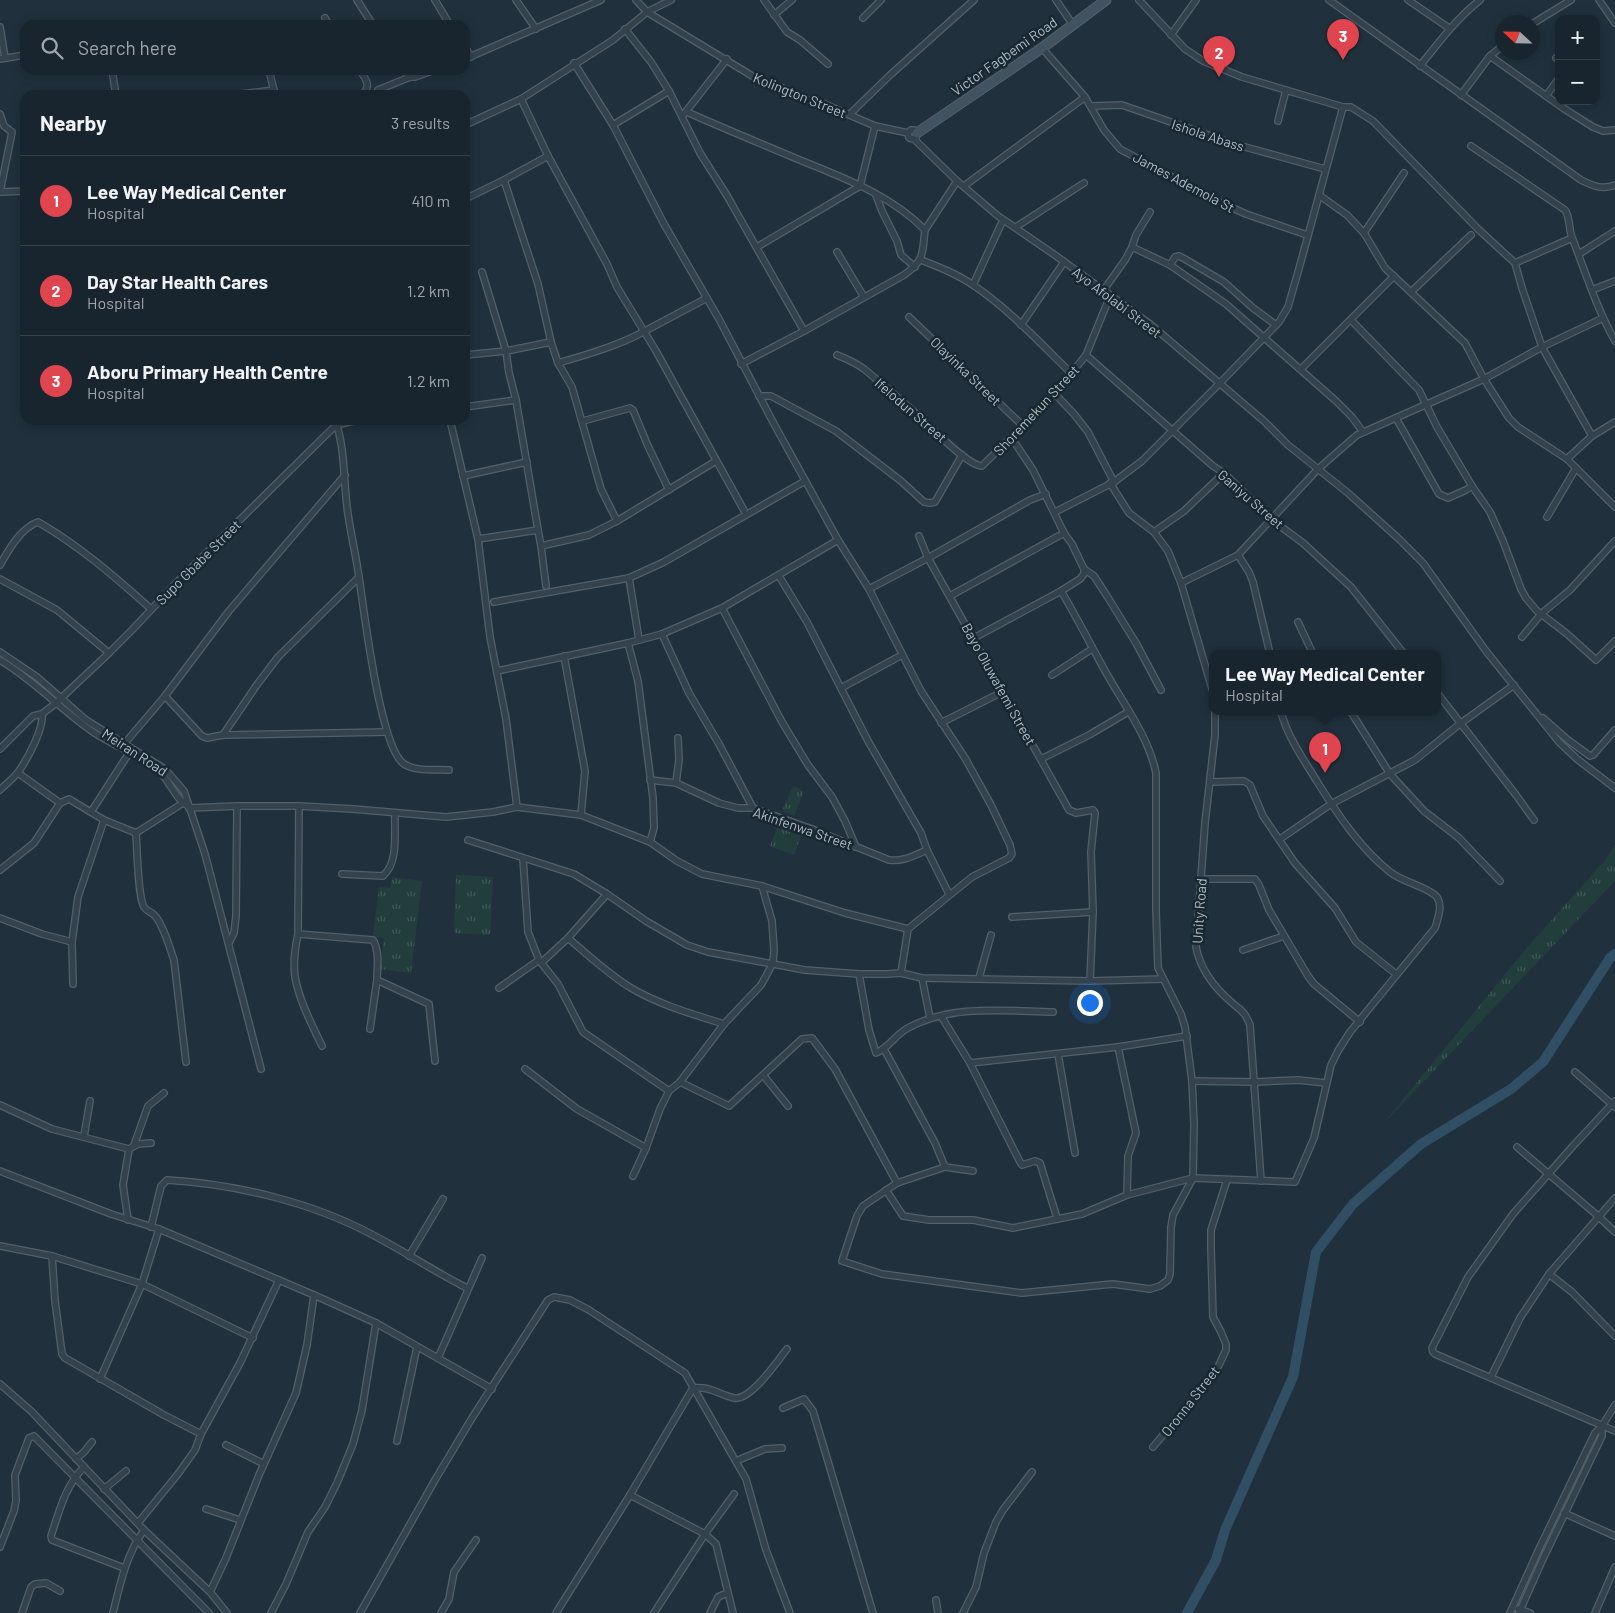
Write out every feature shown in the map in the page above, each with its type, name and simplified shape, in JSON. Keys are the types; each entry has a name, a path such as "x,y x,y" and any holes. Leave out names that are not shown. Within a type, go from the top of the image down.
{"street":[{"path":"357,0 370,20"},
{"path":"435,0 447,20"},
{"path":"516,0 536,29"},
{"path":"470,57 601,0"},
{"name":"Kolington Street","path":"636,0 647,12 754,76 807,100 815,100 875,126 913,135"},
{"path":"470,122 521,99 574,63 601,48 647,12 671,0"},
{"path":"764,0 787,32 800,40 828,64"},
{"path":"774,15 792,0"},
{"path":"863,18 881,0"},
{"path":"850,114 889,76 974,0"},
{"path":"1056,0 1073,25"},
{"name":"Victor Fagbemi Road","path":"913,135 1042,48 1106,0"},
{"path":"1139,0 1185,49 1203,61 1242,77 1342,107 1351,107 1373,121 1515,263 1542,347 1592,436"},
{"path":"1171,35 1196,0"},
{"path":"1329,0 1581,180 1605,188 1615,185"},
{"path":"1408,0 1449,28"},
{"path":"1420,66 1449,28 1480,0"},
{"path":"1540,19 1571,0"},
{"path":"1599,0 1615,23"},
{"path":"0,27 3,58 20,55"},
{"path":"626,29 651,62 684,113 700,153 804,331"},
{"name":"James Ademola St","path":"1042,48 1092,106 1095,116 1104,130 1120,149 1215,200 1246,214 1307,235"},
{"path":"1460,94 1495,52"},
{"path":"1490,56 1593,127 1603,131 1615,130"},
{"path":"684,113 727,59"},
{"path":"574,63 613,125 664,224 838,540 868,589 902,655 941,723 965,758 991,804 1010,845 1012,854 1009,858 972,877 908,929 901,973"},
{"path":"113,75 115,90"},
{"path":"270,75 274,90"},
{"path":"363,75 368,84 366,90"},
{"path":"378,90 410,77 420,75"},
{"path":"1546,96 1555,84"},
{"path":"1278,120 1286,90"},
{"path":"613,125 669,91"},
{"path":"964,186 1085,97"},
{"path":"521,99 548,156 607,264 617,287 746,514"},
{"name":"Ishola Abass","path":"1092,106 1122,105 1234,144 1325,169"},
{"path":"1055,512 1112,483 1142,461 1220,384 1276,325 1288,307 1342,107"},
{"path":"684,113 844,177 910,217 925,230"},
{"path":"0,114 4,126 12,132 0,192 20,191"},
{"path":"756,247 860,186 875,126"},
{"name":"Ayo Afolabi Street","path":"913,135 957,181 1003,220 1150,324 1399,539 1423,563 1486,651 1531,706"},
{"path":"1471,146 1565,210 1572,238 1603,318 1615,341"},
{"path":"470,197 548,156"},
{"path":"1364,233 1404,173"},
{"path":"504,180 538,284 551,342 558,363 572,387 601,489 617,521"},
{"path":"741,364 804,331 915,267 921,260 925,230 957,181"},
{"path":"1016,228 1084,183"},
{"path":"876,195 882,212 897,241 901,255 915,267"},
{"path":"1319,195 1347,215 1364,233 1380,262 1465,343 1509,418 1518,427 1568,460 1615,507"},
{"path":"1102,291 1125,260 1136,235 1150,212"},
{"path":"973,285 1003,220"},
{"path":"1579,254 1615,231"},
{"path":"1410,292 1471,235"},
{"path":"1515,263 1572,238"},
{"path":"1132,247 1170,265 1226,304 1352,417 1363,432"},
{"path":"837,252 864,297"},
{"path":"1170,265 1179,256 1224,282 1253,308 1276,325"},
{"path":"921,260 944,269 973,285 1021,325 1071,373"},
{"path":"1021,325 1064,262"},
{"path":"482,272 506,351 516,400 546,586"},
{"path":"1300,369 1394,276"},
{"path":"1592,290 1615,281"},
{"name":"Shoremekun Street","path":"982,466 1022,424 1055,394 1086,355 1110,296"},
{"path":"558,363 589,354 644,332 706,298"},
{"name":"Olayinka Street","path":"909,317 1022,424"},
{"path":"1181,583 1238,556 1318,469 1357,435 1484,378 1542,347 1603,318"},
{"path":"1351,320 1419,390 1425,405 1472,486 1490,512 1503,541 1520,589 1532,606 1596,660 1615,641"},
{"path":"470,355 506,351 551,342"},
{"name":"Ifelodun Street","path":"838,355 852,361 866,371 912,409 962,455 978,466 982,466"},
{"name":"Ganiyu Street","path":"1086,355 1224,473 1272,520 1303,543 1351,587 1401,650"},
{"path":"1055,394 1078,418 1088,432 1112,483 1129,513 1154,532 1168,551 1181,583 1209,679"},
{"path":"759,396 772,396 836,431 901,481 924,502 935,502 962,455"},
{"path":"470,406 516,400"},
{"path":"583,421 630,408 633,410 669,490"},
{"path":"1396,418 1439,494 1448,498 1472,486"},
{"path":"1568,460 1592,436 1615,422"},
{"name":"Supo Gbabe Street","path":"0,749 32,716 42,714 109,653 332,425"},
{"path":"336,425 343,453 348,513 379,699 387,732 397,755 404,764 416,769 449,770"},
{"path":"451,425 478,539 490,637 506,719 517,807"},
{"path":"1011,437 1033,470 1084,569 1094,576 1107,596 1136,643 1161,690"},
{"path":"463,476 527,462"},
{"path":"541,546 590,535 716,462"},
{"path":"1547,517 1576,468"},
{"path":"1154,532 1184,511 1224,473"},
{"path":"125,743 165,696 229,611 345,475"},
{"path":"494,602 629,578 664,562 806,481"},
{"path":"868,589 928,558 1030,500 1046,494"},
{"path":"0,565 18,539 38,522 111,573 151,609"},
{"path":"478,539 538,530"},
{"path":"950,596 1064,533"},
{"name":"Bayo Oluwafemi Street","path":"919,536 928,558 972,639 1069,810 1076,812 1093,810 1095,817 1091,836 1093,912"},
{"path":"497,670 628,643 662,634 722,608 838,540"},
{"path":"1522,637 1542,613 1570,590 1615,541"},
{"path":"1238,556 1249,572 1253,582 1269,650"},
{"path":"972,639 1061,591 1080,579 1084,574 1084,569"},
{"path":"779,576 807,622 868,741 921,833 927,850 949,894"},
{"path":"223,735 278,657 359,577"},
{"path":"629,578 639,640"},
{"path":"0,579 57,610 109,653"},
{"path":"973,1171 945,1167 897,1183 886,1190 863,1206 857,1216 842,1261 882,1274 1022,1293 1113,1284 1150,1289 1160,1286 1168,1280 1170,1274 1173,1214 1194,1178 1194,1124 1187,1036 1181,1014 1158,968 1156,773 1151,752 1061,591"},
{"path":"722,608 782,722 808,765 832,797 856,847"},
{"path":"1298,622 1311,650"},
{"path":"662,634 689,693 753,808"},
{"path":"628,643 638,681 655,817 650,842"},
{"path":"1052,675 1092,649"},
{"name":"Meiran Road","path":"0,652 37,678 58,700 94,732 160,772 187,806"},
{"path":"841,688 902,655"},
{"path":"564,656 585,771 581,815"},
{"name":"Meiran Road","path":"0,660 86,720 165,769 184,791 187,806"},
{"path":"1280,839 1331,804 1415,760 1514,685"},
{"path":"941,723 1002,692"},
{"path":"165,696 202,736 207,738 223,735 387,732"},
{"path":"1441,698 1534,820"},
{"path":"1531,706 1568,740 1590,756 1594,755 1615,730"},
{"path":"1531,706 1559,742 1577,759 1615,788"},
{"path":"1041,759 1089,735 1128,712"},
{"path":"0,790 18,773 40,728 43,720 42,714"},
{"name":"Unity Road","path":"1215,715 1215,735 1196,948 1197,956 1213,984 1244,1012 1250,1025 1261,1181"},
{"path":"886,1190 903,1216 929,1220 974,1220 1013,1228 1082,1214 1127,1195 1194,1178 1295,1182 1314,1138 1330,1065 1350,1032 1435,928 1440,912 1440,904 1436,896 1392,873 1369,853 1331,804 1289,734 1282,715"},
{"path":"1353,715 1390,774 1424,811 1459,838 1500,881"},
{"path":"676,783 678,738"},
{"path":"91,812 129,753"},
{"path":"18,773 60,803"},
{"name":"Akinfenwa Street","path":"650,780 676,783 718,803 738,808 753,808 896,861 927,850"},
{"path":"1210,782 1248,782 1263,816 1295,863 1335,908 1356,942 1396,974"},
{"path":"0,870 34,843 60,803 69,799 104,820 136,833"},
{"path":"136,833 187,806 299,806 446,817 493,812 517,807 581,815 650,842 677,861 702,874 762,886 845,913 908,929"},
{"path":"187,806 205,854 261,1069"},
{"path":"229,943 234,934 236,916 237,806"},
{"path":"299,806 298,934 294,958 295,977 301,998 322,1046"},
{"path":"342,874 383,876 387,873 390,869 394,852 395,813"},
{"path":"73,984 72,942 78,897 104,820"},
{"path":"136,833 139,883 144,907 157,918 174,960 186,1062"},
{"path":"468,840 574,874 687,945 708,952 805,970 859,974 901,973 922,978 1090,981 1163,979"},
{"path":"523,859 528,932 540,961 558,984 583,1032 669,1091"},
{"path":"1202,879 1254,879 1259,885 1269,910 1314,984 1360,1022"},
{"path":"633,1176 669,1091 680,1082 724,1024 761,985 773,964 772,921 762,886"},
{"path":"499,988 540,961 568,938 607,894"},
{"path":"1012,916 1093,912 1090,981"},
{"path":"0,918 42,934 72,942"},
{"path":"298,934 373,940 376,945 378,962 370,1029"},
{"path":"979,978 991,935"},
{"path":"1243,950 1284,936"},
{"path":"568,938 613,976 632,988 676,1009 724,1024"},
{"path":"859,974 869,1030 878,1053 905,1030 930,1018 974,1010 1053,1012"},
{"path":"922,978 930,1018"},
{"path":"377,980 429,1004 435,1061"},
{"path":"941,1016 970,1063 1022,1165 1034,1161 1040,1163 1057,1218"},
{"path":"970,1063 1118,1047 1187,1036"},
{"path":"680,1082 729,1106 764,1076 802,1039 812,1038 835,1068 897,1183"},
{"path":"1118,1047 1136,1133 1128,1156 1127,1195"},
{"path":"884,1048 936,1143 945,1167"},
{"path":"1058,1054 1075,1153"},
{"path":"525,1069 577,1109 646,1148"},
{"path":"1575,1072 1614,1104 1513,1214 1468,1276 1432,1348 1435,1354 1615,1431"},
{"path":"764,1076 788,1106"},
{"path":"1192,1081 1255,1082 1298,1080 1326,1083"},
{"path":"128,1220 123,1185 132,1147 148,1106 164,1093"},
{"path":"84,1136 90,1102"},
{"path":"0,1105 52,1129 132,1147 151,1143"},
{"path":"1517,1147 1615,1232"},
{"path":"0,1171 128,1220 159,1229 314,1295 376,1324 492,1389"},
{"path":"151,1227 161,1186 167,1180 233,1188 293,1202 320,1211 370,1234 467,1288"},
{"name":"Oronna Street","path":"1153,1447 1206,1384 1219,1365 1226,1350 1226,1344 1212,1316 1210,1248 1211,1230 1227,1180"},
{"path":"1491,1378 1520,1318 1549,1274 1615,1198"},
{"path":"409,1256 444,1199"},
{"path":"100,1379 142,1284 159,1229"},
{"path":"0,1246 52,1256 142,1284 253,1338"},
{"path":"52,1256 55,1300 62,1354 65,1358 201,1434"},
{"path":"438,1358 467,1288 482,1258"},
{"path":"1549,1274 1572,1292 1615,1336"},
{"path":"138,1523 185,1465 194,1450 253,1338 279,1280"},
{"path":"210,1592 296,1393 307,1345 314,1295"},
{"path":"360,1613 435,1480 492,1389 546,1303 552,1298 558,1297 570,1300 589,1310 685,1373 746,1479 766,1550 790,1613"},
{"path":"271,1613 286,1584 308,1532 337,1483 353,1444 362,1410 376,1324"},
{"path":"396,1440 417,1347"},
{"path":"693,1388 703,1387 736,1398 742,1397 765,1377 787,1349"},
{"path":"0,1384 31,1410 104,1489 144,1530 210,1592 227,1613"},
{"path":"556,1613 630,1495 693,1388"},
{"path":"782,1408 804,1399 813,1411 873,1613"},
{"path":"1530,1613 1511,1611 1595,1433 1602,1426 1615,1404"},
{"path":"1520,1611 1564,1513 1602,1436 1602,1426"},
{"path":"0,1547 14,1511 16,1494 15,1476 31,1436 36,1438 209,1613"},
{"path":"76,1459 92,1442"},
{"path":"226,1445 264,1464"},
{"path":"736,1461 765,1449 782,1448"},
{"path":"84,1467 74,1477 64,1498 51,1536 52,1540 124,1568"},
{"path":"104,1489 126,1470"},
{"path":"963,1613 976,1587 984,1553 996,1522 1032,1472"},
{"path":"654,1613 705,1534 734,1494"},
{"path":"630,1495 705,1534 716,1544 733,1613"},
{"path":"206,1508 240,1520"},
{"path":"1564,1513 1615,1536"},
{"path":"113,1613 124,1568 137,1540 144,1530"},
{"path":"441,1613 449,1599 454,1572 476,1540"},
{"path":"1594,1613 1615,1568"},
{"path":"22,1613 31,1587 35,1584 46,1583 60,1591"},
{"path":"710,1613 718,1597 728,1593"},
{"path":"936,1600 938,1613"}],"green space":[{"path":"793,786 804,791 794,816 782,811"},
{"path":"780,820 804,829 794,855 770,846"},
{"path":"1615,845 1615,881 1383,1124 1525,950 1606,859"},
{"path":"456,875 493,877 490,935 454,933"},
{"path":"392,877 422,881 411,973 380,969 384,938 373,936 379,887 390,888"}],"waterway":[{"path":"1187,1613 1216,1560 1225,1530 1293,1377 1316,1252 1353,1204 1421,1144 1511,1089 1543,1062 1610,958 1615,954"}],"place":[{"name":"Aboru Primary Health Centre","path":"1343,60"},
{"name":"Day Star Health Cares","path":"1219,77"},
{"name":"Lee Way Medical Center","path":"1325,773"}]}
